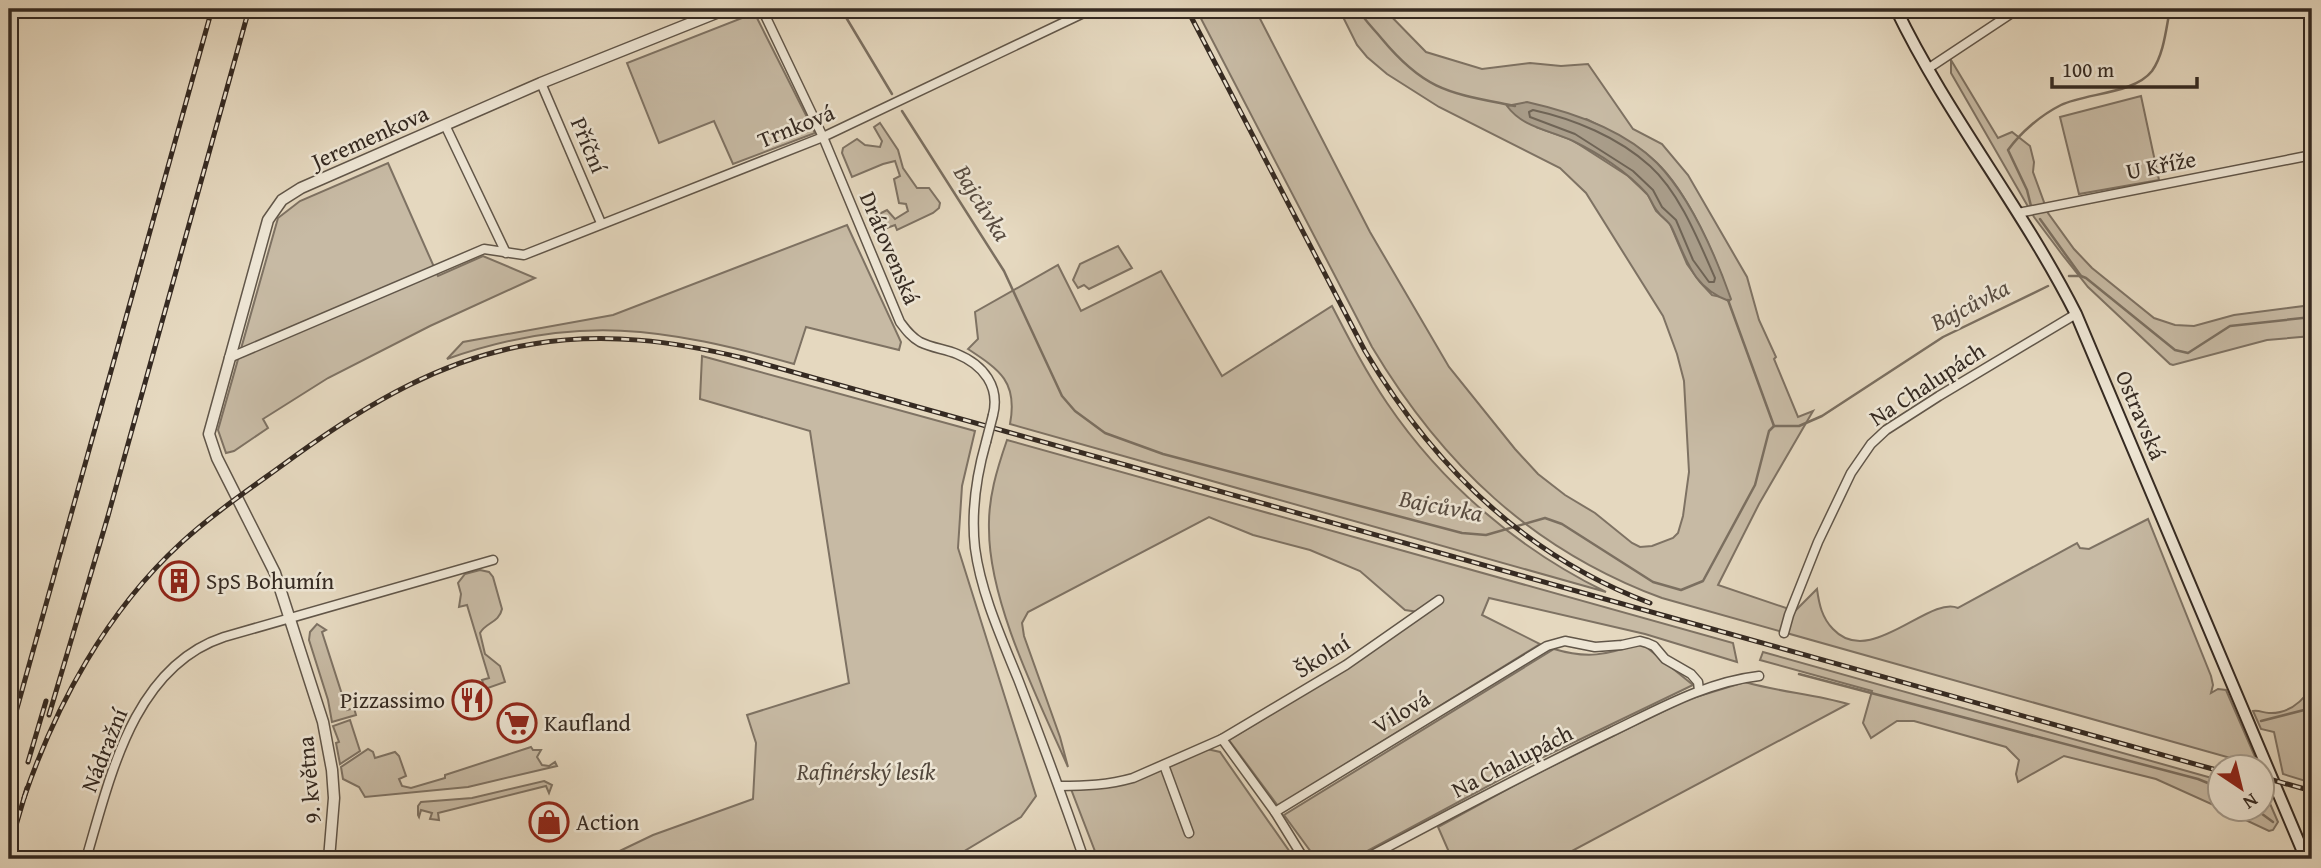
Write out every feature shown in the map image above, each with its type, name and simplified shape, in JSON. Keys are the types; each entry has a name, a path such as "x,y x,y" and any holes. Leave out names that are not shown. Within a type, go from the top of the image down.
{"main road":[{"name":"Ostravská","path":"1896,9 1929,68 2048,260 2076,314 2306,859"}],"street":[{"name":"Jeremenkova","path":"217,458 209,429 268,220 277,205 288,195 541,83 726,9"},
{"name":"Drátovenská","path":"762,9 823,137 900,322 908,333 921,342 967,359 984,372 995,392 993,415 974,498 974,534 978,564 988,600 1084,859"},
{"name":"Trnková","path":"229,358 484,249 524,254 823,137 1092,9"},
{"path":"1929,68 2018,9"},
{"name":"Příční","path":"541,83 601,223"},
{"path":"445,125 506,253"},
{"name":"U Kříže","path":"2018,213 2312,155"},
{"name":"Na Chalupách","path":"1784,633 1818,542 1851,473 1871,443 1886,430 1939,396 2076,314"},
{"name":"9. května","path":"217,458 266,552 291,618 328,743 334,813 329,859"},
{"path":"291,618 493,560"},
{"name":"Školní","path":"1059,786 1105,785 1133,778 1222,739 1346,665 1439,600"},
{"name":"Nádražní","path":"86,859 113,772 134,721 163,679 201,646 291,618"},
{"name":"Vilová","path":"1275,812 1547,646 1565,641 1595,647 1640,641 1647,643 1654,646 1665,659 1691,674 1698,682 1699,690"},
{"name":"Na Chalupách","path":"1365,859 1539,767 1699,690 1734,679 1759,676"},
{"path":"1222,739 1275,812 1304,859"},
{"path":"1164,765 1189,833"}],"green space":[{"path":"1196,9 1255,9 1370,232 1449,367 1538,474 1595,513 1632,543 1640,547 1652,546 1673,538 1678,533 1683,516 1689,472 1684,381 1663,316 1586,193 1560,168 1439,107 1387,74 1357,45 1339,9 1384,9 1426,52 1482,69 1530,63 1561,66 1588,64 1633,129 1662,144 1688,175 1747,277 1759,320 1798,417 1813,411 1759,504 1718,585 1795,611 1817,589 1826,620 1833,629 1848,639 1864,641 1881,637 1931,611 1946,607 1958,608 2077,543 2080,548 2089,549 2148,519 2211,676 2211,693 2218,689 2226,690 2253,752 2209,752 1662,598 1615,578 1572,555 1494,498 1460,465 1399,389 1372,347","holes":["1586,119 1623,138 1656,162 1679,190 1700,226 1730,299 1712,295 1700,282 1687,264 1670,224 1656,211 1648,195 1628,176 1572,140 1536,127"]},
{"path":"747,16 757,18 815,133 733,164 714,121 659,143 627,63"},
{"path":"1951,60 1998,138 2012,132 2030,146 2034,162 2033,172 2048,213 2074,249 2092,268 2154,318 2175,325 2194,326 2234,315 2312,305 2312,336 2267,340 2170,364 2088,287 2034,217 1951,73"},
{"path":"2141,96 2159,180 2079,194 2060,117"},
{"path":"880,123 898,150 903,168 917,188 929,188 940,203 933,213 897,230 895,225 884,229 885,235 877,238 869,219 887,210 895,219 908,211 906,204 899,203 894,179 900,176 895,161 852,177 842,153 843,148 857,139 865,145 880,147 882,141 874,127"},
{"path":"388,163 438,276 483,256 535,278 430,326 328,378 263,419 268,428 234,451 226,453 218,430 278,218 300,201"},
{"path":"847,225 901,342 899,350 806,327 794,364 662,334 580,331 538,335 447,359 463,342 613,315"},
{"path":"1118,246 1132,268 1089,289 1084,285 1078,288 1073,280 1080,264"},
{"path":"1058,265 1081,311 1161,271 1222,376 1332,306 1387,403 1432,461 1484,512 1513,535 1542,556 1606,592 1010,424 1012,410 1009,387 997,371 968,349 978,339 975,312"},
{"name":"Rafinérský lesík","path":"702,356 975,431 962,486 958,548 1036,796 1021,817 951,859 603,859 653,835 753,799 756,743 747,715 849,683 810,431 700,399"},
{"path":"1007,440 1733,643 1737,662 1645,634 1489,598 1482,615 1540,644 1278,806 1229,740 1360,660 1425,613 1405,610 1360,571 1310,550 1253,535 1209,517 1028,612 1022,623 1024,636 1068,767 1017,650 997,588 991,558 990,506"},
{"path":"480,570 489,572 493,577 502,609 498,617 480,633 485,654 500,666 505,682 485,689 482,680 489,678 467,605 459,607 461,594 458,583 465,574"},
{"path":"317,624 326,630 322,632 347,710 354,708 356,715 332,722 309,640 310,632"},
{"path":"1638,644 1645,646 1693,685 1529,764 1360,855 1331,860 1314,856 1284,815 1554,649 1587,655 1616,651"},
{"path":"1763,652 2206,776 2206,802 2156,779 2064,756 2018,782 2016,774 2019,760 2006,747 1914,721 1897,721 1871,738 1863,723 1872,691 1760,660"},
{"path":"1745,682 1848,704 1557,859 1452,859 1438,827 1530,777 1686,700"},
{"path":"2312,687 2312,783 2283,774 2274,732 2261,729 2253,711 2276,713 2289,709 2304,698"},
{"path":"350,720 360,751 340,764 336,743 339,742 333,726"},
{"path":"531,747 533,750 541,750 537,757 542,765 549,766 555,762 557,766 468,787 365,797 359,787 343,779 341,767 368,749 373,752 375,758 395,752 406,776 399,779 402,786 411,788"},
{"path":"1207,749 1220,752 1292,855 1291,859 1098,859 1071,789 1125,783"},
{"path":"544,781 552,785 549,793 546,786 438,813 439,820 430,819 432,813 421,810 419,817 418,815 421,802 472,798"},
{"path":"2276,817 2278,822 2273,830 2269,831 2250,822 2276,822"}],"water":[{"path":"1527,102 1562,111 1613,131 1657,163 1691,209 1731,299 1729,301 1717,295 1699,280 1671,226 1631,178 1583,146 1521,119 1507,106"}],"waterway":[{"name":"Bajcůvka","path":"841,9 892,94"},
{"path":"1358,9 1398,57 1427,80 1456,93 1515,106"},
{"path":"2031,206 2027,190 2008,150 2032,124 2061,105 2122,89 2144,79 2152,71 2159,57 2170,9"},
{"name":"Bajcůvka","path":"902,111 1004,271 1062,396 1075,411 1105,433 1163,454 1462,533 1486,535 1545,518 1562,524 1653,582 1681,590 1703,581 1755,485 1769,431 1774,426 1799,426 1822,416 1943,337 2048,286"},
{"path":"2040,219 2081,276"},
{"name":"Bajcůvka","path":"2069,276 2086,278 2175,350 2188,353 2230,326 2312,317"},
{"path":"1728,300 1774,426"},
{"path":"1799,674 2206,782"},
{"path":"2261,721 2312,708"}],"railway":[{"path":"9,737 212,9"},
{"path":"49,715 108,516 249,9"},
{"path":"1187,9 1365,351 1420,431 1451,468 1485,502 1522,532 1562,560 1604,583 1650,603"},
{"path":"24,798 68,694 107,629 154,570 208,520 322,437 378,401 408,386 468,360 500,351 560,340 586,339 665,343 743,358 2206,767"},
{"path":"28,762 46,701"},
{"path":"2276,781 2312,791"},
{"path":"9,849 27,788"}],"place":[{"name":"SpS Bohumín","path":"179,581"},
{"name":"Pizzassimo","path":"472,700"},
{"name":"Kaufland","path":"517,723"},
{"name":"Action","path":"549,822"}]}
